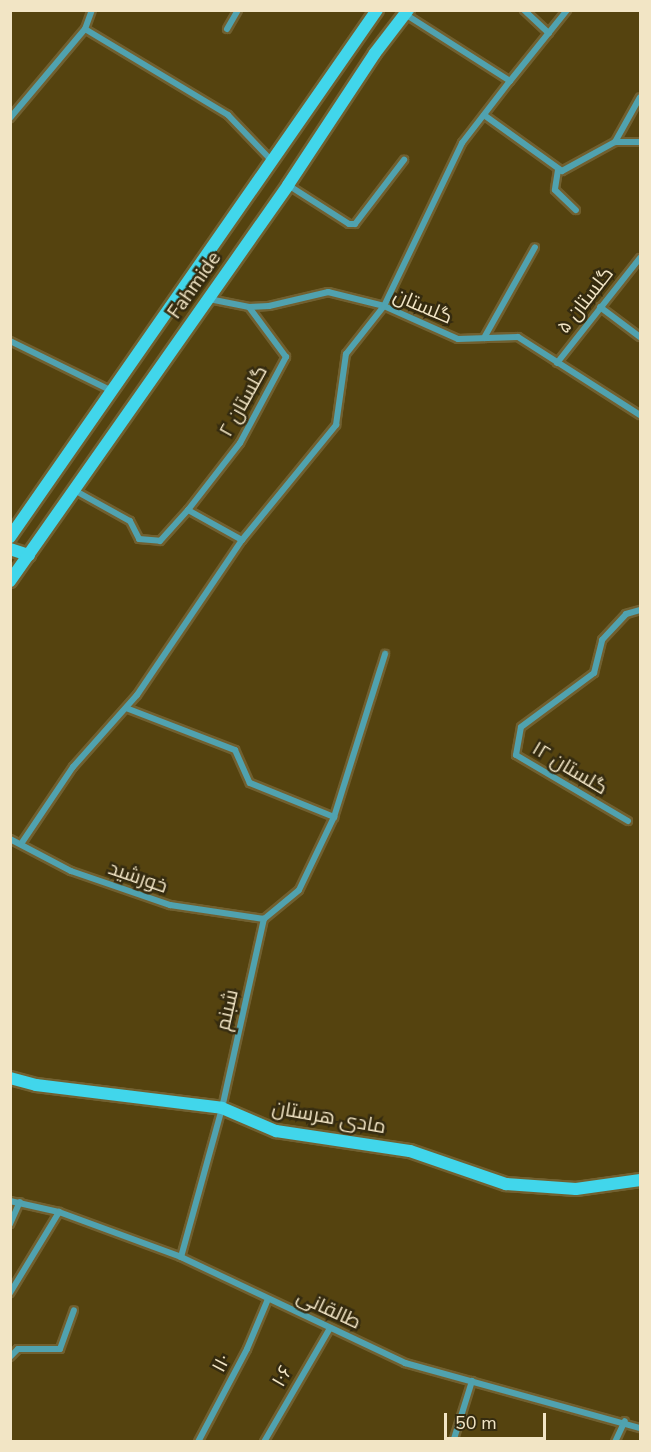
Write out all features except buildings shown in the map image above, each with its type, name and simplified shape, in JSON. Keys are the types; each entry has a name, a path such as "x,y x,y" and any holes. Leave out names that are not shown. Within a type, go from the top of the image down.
{"main road":[{"name":"Fahmide","path":"10,537 274,164 377,10"},
{"name":"Fahmide","path":"10,581 288,185 375,53 406,12"},
{"path":"10,549 29,555"},
{"name":"مادی هرستان","path":"10,1078 36,1085 222,1108 276,1131 410,1151 506,1184 576,1189 640,1180"}],"street":[{"path":"11,116 85,29 92,10"},
{"path":"227,29 238,10"},
{"path":"524,10 549,33"},
{"path":"21,844 73,767 126,708 242,540 336,425 346,354 384,306 462,143 567,10"},
{"path":"406,12 510,81"},
{"path":"85,29 228,115 274,164"},
{"path":"615,142 640,97"},
{"path":"484,115 558,170 566,170 615,142 640,142"},
{"path":"288,185 349,224 356,224 404,160"},
{"path":"558,170 555,190 576,210"},
{"path":"484,338 535,247"},
{"name":"گلستان ۵","path":"557,363 640,258"},
{"name":"گلستان","path":"208,299 249,307 328,292 384,306 458,339 518,337 640,416"},
{"name":"گلستان ۲","path":"188,510 240,442 286,357 249,307"},
{"path":"600,307 640,337"},
{"path":"10,341 113,392"},
{"path":"74,490 130,521 139,539 160,541 188,510 242,540"},
{"name":"گلستان ۱۲","path":"628,821 516,755 522,727 594,673 602,640 626,614 640,610"},
{"path":"264,919 299,890 334,817 385,654"},
{"path":"126,708 235,750 250,783 334,817"},
{"name":"خورشید","path":"10,839 71,871 170,905 264,919"},
{"name":"شبنم","path":"181,1257 222,1108 264,919"},
{"name":"طالقانی","path":"10,1201 59,1212 181,1257 405,1363 625,1421 640,1428"},
{"path":"10,1224 20,1202"},
{"path":"10,1293 59,1212"},
{"name":"۱۱۰","path":"198,1442 247,1349 268,1299"},
{"path":"10,1357 18,1349 60,1350 74,1310"},
{"name":"۱۰۶","path":"264,1442 330,1328"},
{"path":"453,1442 472,1381"},
{"path":"615,1442 625,1421"}]}
